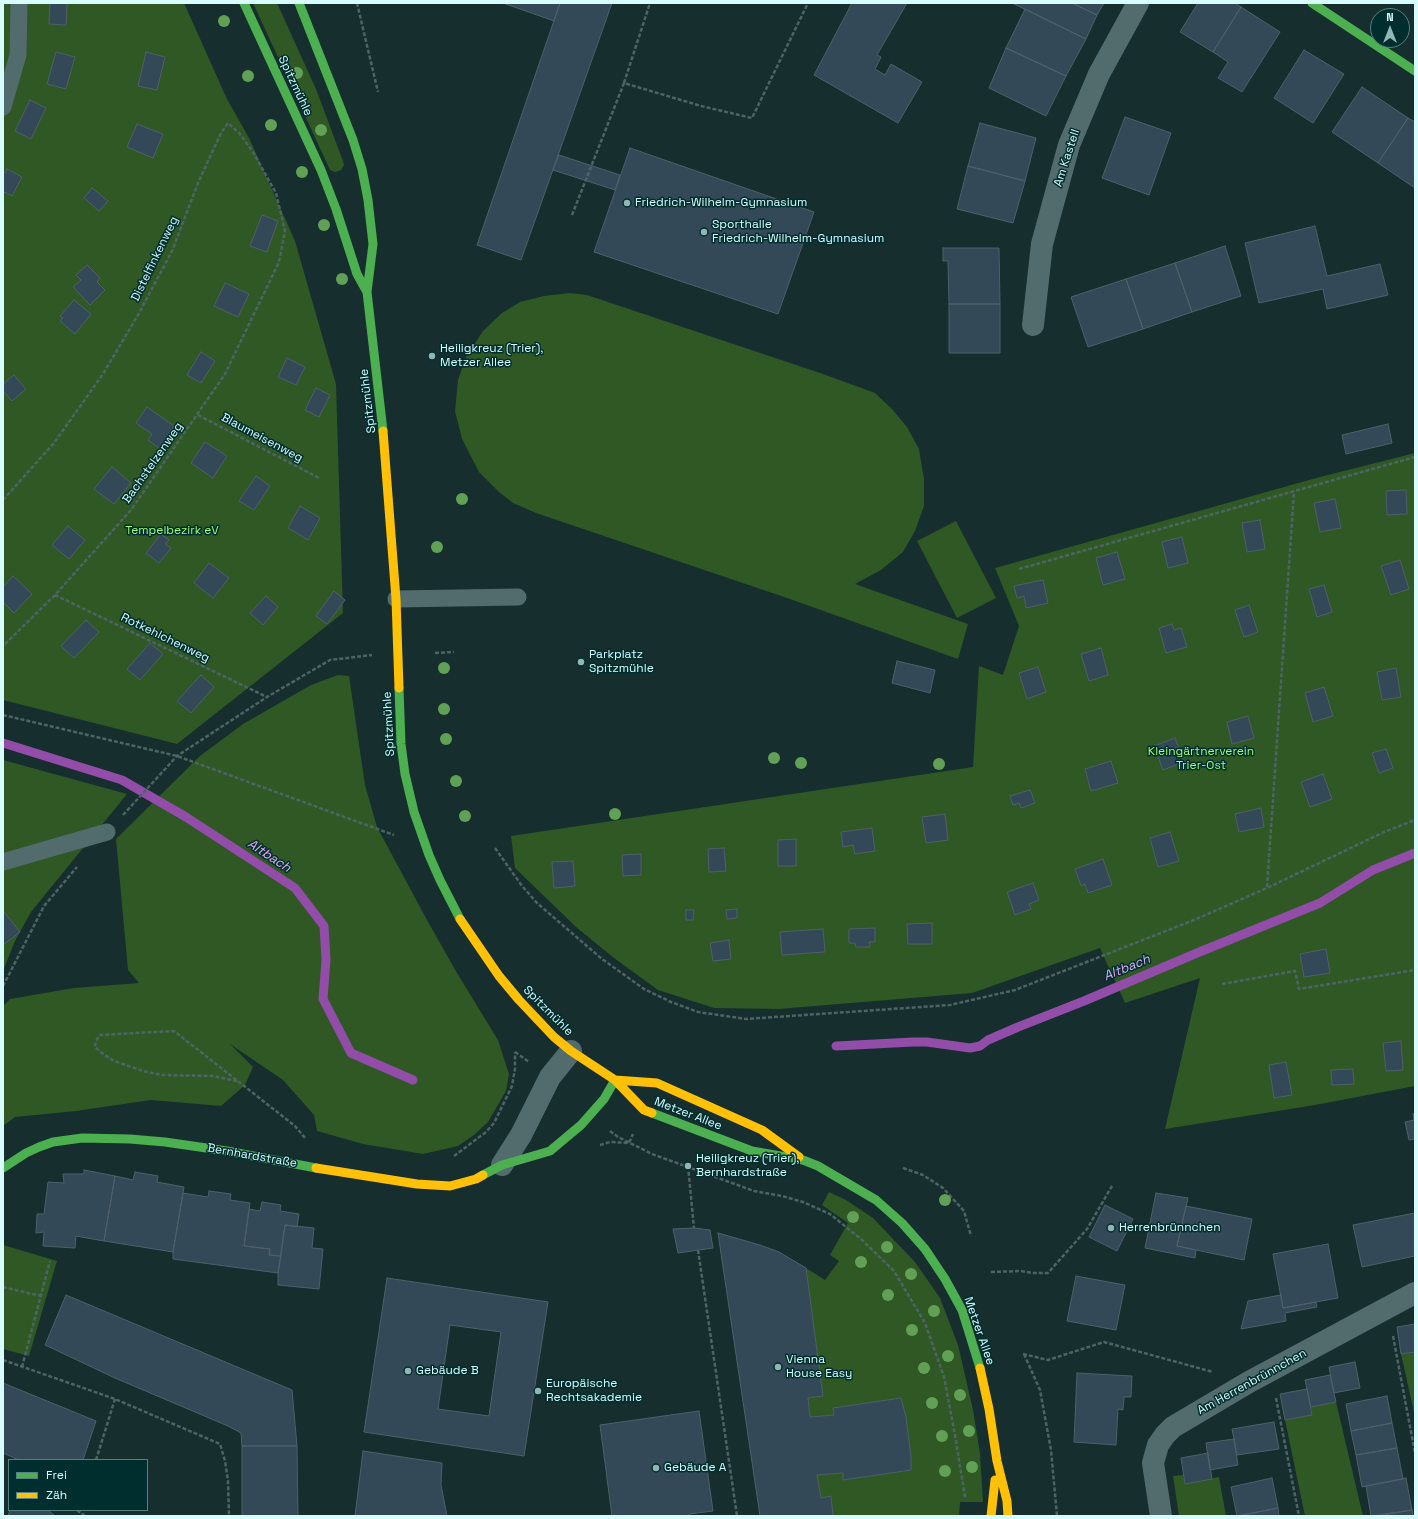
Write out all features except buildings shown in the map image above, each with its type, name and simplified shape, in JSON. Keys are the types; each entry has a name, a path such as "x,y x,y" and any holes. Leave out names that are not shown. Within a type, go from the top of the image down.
{"street":[{"name":"Spitzmühle","path":"244,3 321,170 336,209 357,274 367,292"},
{"name":"Spitzmühle","path":"299,3 353,140 362,168 368,200 373,244 367,292 384,428 390,506 396,599 401,744 405,774 420,833 437,874 459,917 484,955 518,1000 554,1037 571,1051 615,1080"},
{"name":"Am Kastell","path":"1033,325 1042,244 1069,145 1099,74 1138,3"},
{"path":"1312,3 1415,71"},
{"path":"502,1166 521,1135 550,1077 571,1051"},
{"name":"Metzer Allee","path":"615,1080 657,1083 762,1130 803,1160"},
{"name":"Metzer Allee","path":"615,1080 644,1110 752,1151 803,1160 818,1166 876,1200 906,1228 925,1249 945,1279 962,1310 978,1361 990,1409 998,1461 1007,1501 1008,1516"},
{"name":"Bernhardstraße","path":"3,1168 26,1153 39,1147 53,1142 82,1138 165,1142 227,1151 311,1167 435,1186 450,1186 476,1179 502,1166 550,1151 581,1125 604,1099 615,1080"},
{"name":"Am Herrenbrünnchen","path":"1161,1516 1153,1463 1158,1445 1162,1439 1179,1424 1249,1382 1271,1372 1415,1293"},
{"name":"Metzer Allee","path":"991,1516 998,1461"}],"lane":[{"path":"3,106 18,55 19,3"},
{"path":"396,599 518,597"},
{"path":"3,862 107,832"}],"path":[{"path":"357,3 378,92"},
{"path":"572,216 624,83 650,3"},
{"path":"624,83 701,106 752,118 808,3"},
{"name":"Distelfinkenweg","path":"3,500 54,443 103,374 138,315 172,251 198,183 221,134 228,123 240,134 253,152 276,193 285,231 279,262"},
{"name":"Bachstelzenweg","path":"3,646 55,595 131,510 225,374 279,262"},
{"name":"Blaumeisenweg","path":"198,415 319,478"},
{"path":"1019,569 1415,457"},
{"path":"1267,888 1294,492"},
{"name":"Rotkehlchenweg","path":"55,595 267,697"},
{"path":"435,653 454,652"},
{"path":"107,832 177,756 267,697 330,660 374,655"},
{"path":"3,715 177,756 397,836"},
{"path":"494,848 522,886 537,903 602,959 644,989 671,1002 698,1012 746,1019 943,1006 1015,990 1194,920 1267,888 1384,832 1415,820"},
{"path":"3,986 44,906 78,866"},
{"path":"1222,984 1295,971 1299,989 1415,970"},
{"path":"237,1081 212,1076 162,1075 143,1071 114,1061 103,1054 95,1047 96,1041 100,1035 174,1031 295,1126 308,1142"},
{"path":"449,1160 486,1132 494,1122 512,1086 515,1069 515,1052 533,1065"},
{"path":"608,1130 618,1137 652,1154 754,1191 804,1202 830,1214 862,1240 894,1271 925,1323 944,1377 965,1501"},
{"path":"688,1166 694,1228"},
{"path":"903,1168 923,1175 943,1188 964,1211 971,1236"},
{"path":"991,1272 1022,1271 1032,1273 1048,1273 1087,1229 1112,1186"},
{"path":"698,1250 737,1516"},
{"path":"22,1367 50,1261"},
{"path":"3,1287 41,1296"},
{"path":"1388,1308 1415,1454"},
{"path":"1056,1516 1051,1450 1040,1390 1023,1354 1048,1360 1104,1342 1175,1360 1249,1382"},
{"path":"3,1360 114,1399 220,1444 225,1461 228,1481 229,1516"},
{"path":"1271,1372 1299,1516"},
{"path":"96,1459 114,1399"},
{"path":"81,1511 85,1516"}],"green space":[{"name":"Tempelbezirk eV","path":"3,3 184,3 227,99 249,138 295,241 336,384 343,613 177,744 3,700"},
{"path":"253,3 277,3 316,89 343,161 344,165 341,170 335,172 330,170"},
{"path":"570,293 587,295 823,374 875,393 892,409 907,427 919,449 924,479 924,506 915,531 903,552 881,570 855,584 968,624 958,659 790,599 536,513 513,503 499,492 479,472 462,439 455,411 458,380 466,357 483,331 502,313 520,302 544,296"},
{"name":"Kleingärtnerverein Trier-Ost","path":"1415,453 1415,1086 1315,1105 1165,1129 1200,978 1125,1003 1100,948 972,993 778,1009 714,1008 658,990 614,958 576,927 515,868 511,836 973,767 979,666 1003,675 1019,626 995,568 1320,477"},
{"path":"956,521 996,598 957,618 917,541"},
{"path":"338,675 349,676 365,785 377,827 457,973 498,1040 509,1074 506,1091 488,1122 474,1135 458,1146 423,1154 363,1144 317,1131 314,1115 283,1080 230,1044 253,1067 245,1085 221,1106 151,1100 76,1111 15,1117 3,1126 3,1006 10,999 74,988 139,983 128,970 116,839 200,756 243,724 311,685"},
{"path":"3,760 127,794 31,912 15,941 3,971"},
{"path":"829,1192 846,1200 873,1218 915,1262 940,1298 958,1345 973,1410 980,1453 983,1502 960,1502 959,1516 833,1516 831,1496 821,1498 817,1475 843,1473 843,1480 911,1470 911,1457 906,1417 901,1398 833,1408 834,1415 810,1417 808,1398 823,1396 806,1268 825,1280 839,1261 830,1255 848,1223 822,1205"},
{"path":"3,1245 57,1261 29,1356 3,1349"},
{"path":"1415,1352 1415,1417 1401,1354"},
{"path":"1336,1402 1363,1516 1305,1516 1285,1420 1312,1415 1311,1407"},
{"path":"1183,1475 1185,1484 1219,1477 1226,1516 1179,1516 1173,1476"}],"waterway":[{"name":"Altbach","path":"3,743 122,780 186,817 295,888 324,926 326,960 323,999 351,1053 413,1080"},
{"name":"Altbach","path":"836,1046 913,1042 927,1042 970,1048 980,1046 988,1040 1018,1027 1320,903 1373,870 1415,853"}],"traffic: fast":[{"path":"244,3 321,170 336,209 357,274 367,292"},
{"path":"299,3 353,140 362,169 368,200 373,244 367,292 383,431"},
{"path":"1312,3 1415,71"},
{"path":"399,688 401,744 405,774 414,812 429,855 460,919"},
{"path":"483,1175 502,1165 550,1151 581,1125 604,1099 615,1080"},
{"path":"652,1113 752,1151 803,1160 818,1166 876,1200 902,1223 925,1249 945,1279 962,1310 980,1368"},
{"path":"3,1168 26,1153 39,1147 53,1142 82,1138 130,1139 165,1142 227,1151 316,1168"}],"traffic: slow":[{"path":"383,431 396,599 399,688"},
{"path":"460,919 499,976 519,1000 554,1037 571,1051 615,1080 644,1110 652,1113"},
{"path":"615,1080 657,1083 762,1130 799,1157"},
{"path":"316,1168 417,1184 450,1186 476,1179 483,1175"},
{"path":"980,1368 989,1409 997,1461 1007,1501 1008,1516"},
{"path":"991,1516 995,1480"}],"place":[{"name":"Friedrich-Wilhelm-Gymnasium","path":"627,203"},
{"name":"Sporthalle Friedrich-Wilhelm-Gymnasium","path":"704,232"},
{"name":"Heiligkreuz (Trier), Metzer Allee","path":"432,356"},
{"name":"Parkplatz Spitzmühle","path":"581,662"},
{"name":"Heiligkreuz (Trier), Bernhardstraße","path":"688,1166"},
{"name":"Herrenbrünnchen","path":"1111,1228"},
{"name":"Vienna House Easy","path":"778,1367"},
{"name":"Gebäude B","path":"408,1371"},
{"name":"Europäische Rechtsakademie","path":"538,1391"},
{"name":"Gebäude A","path":"656,1468"}]}
